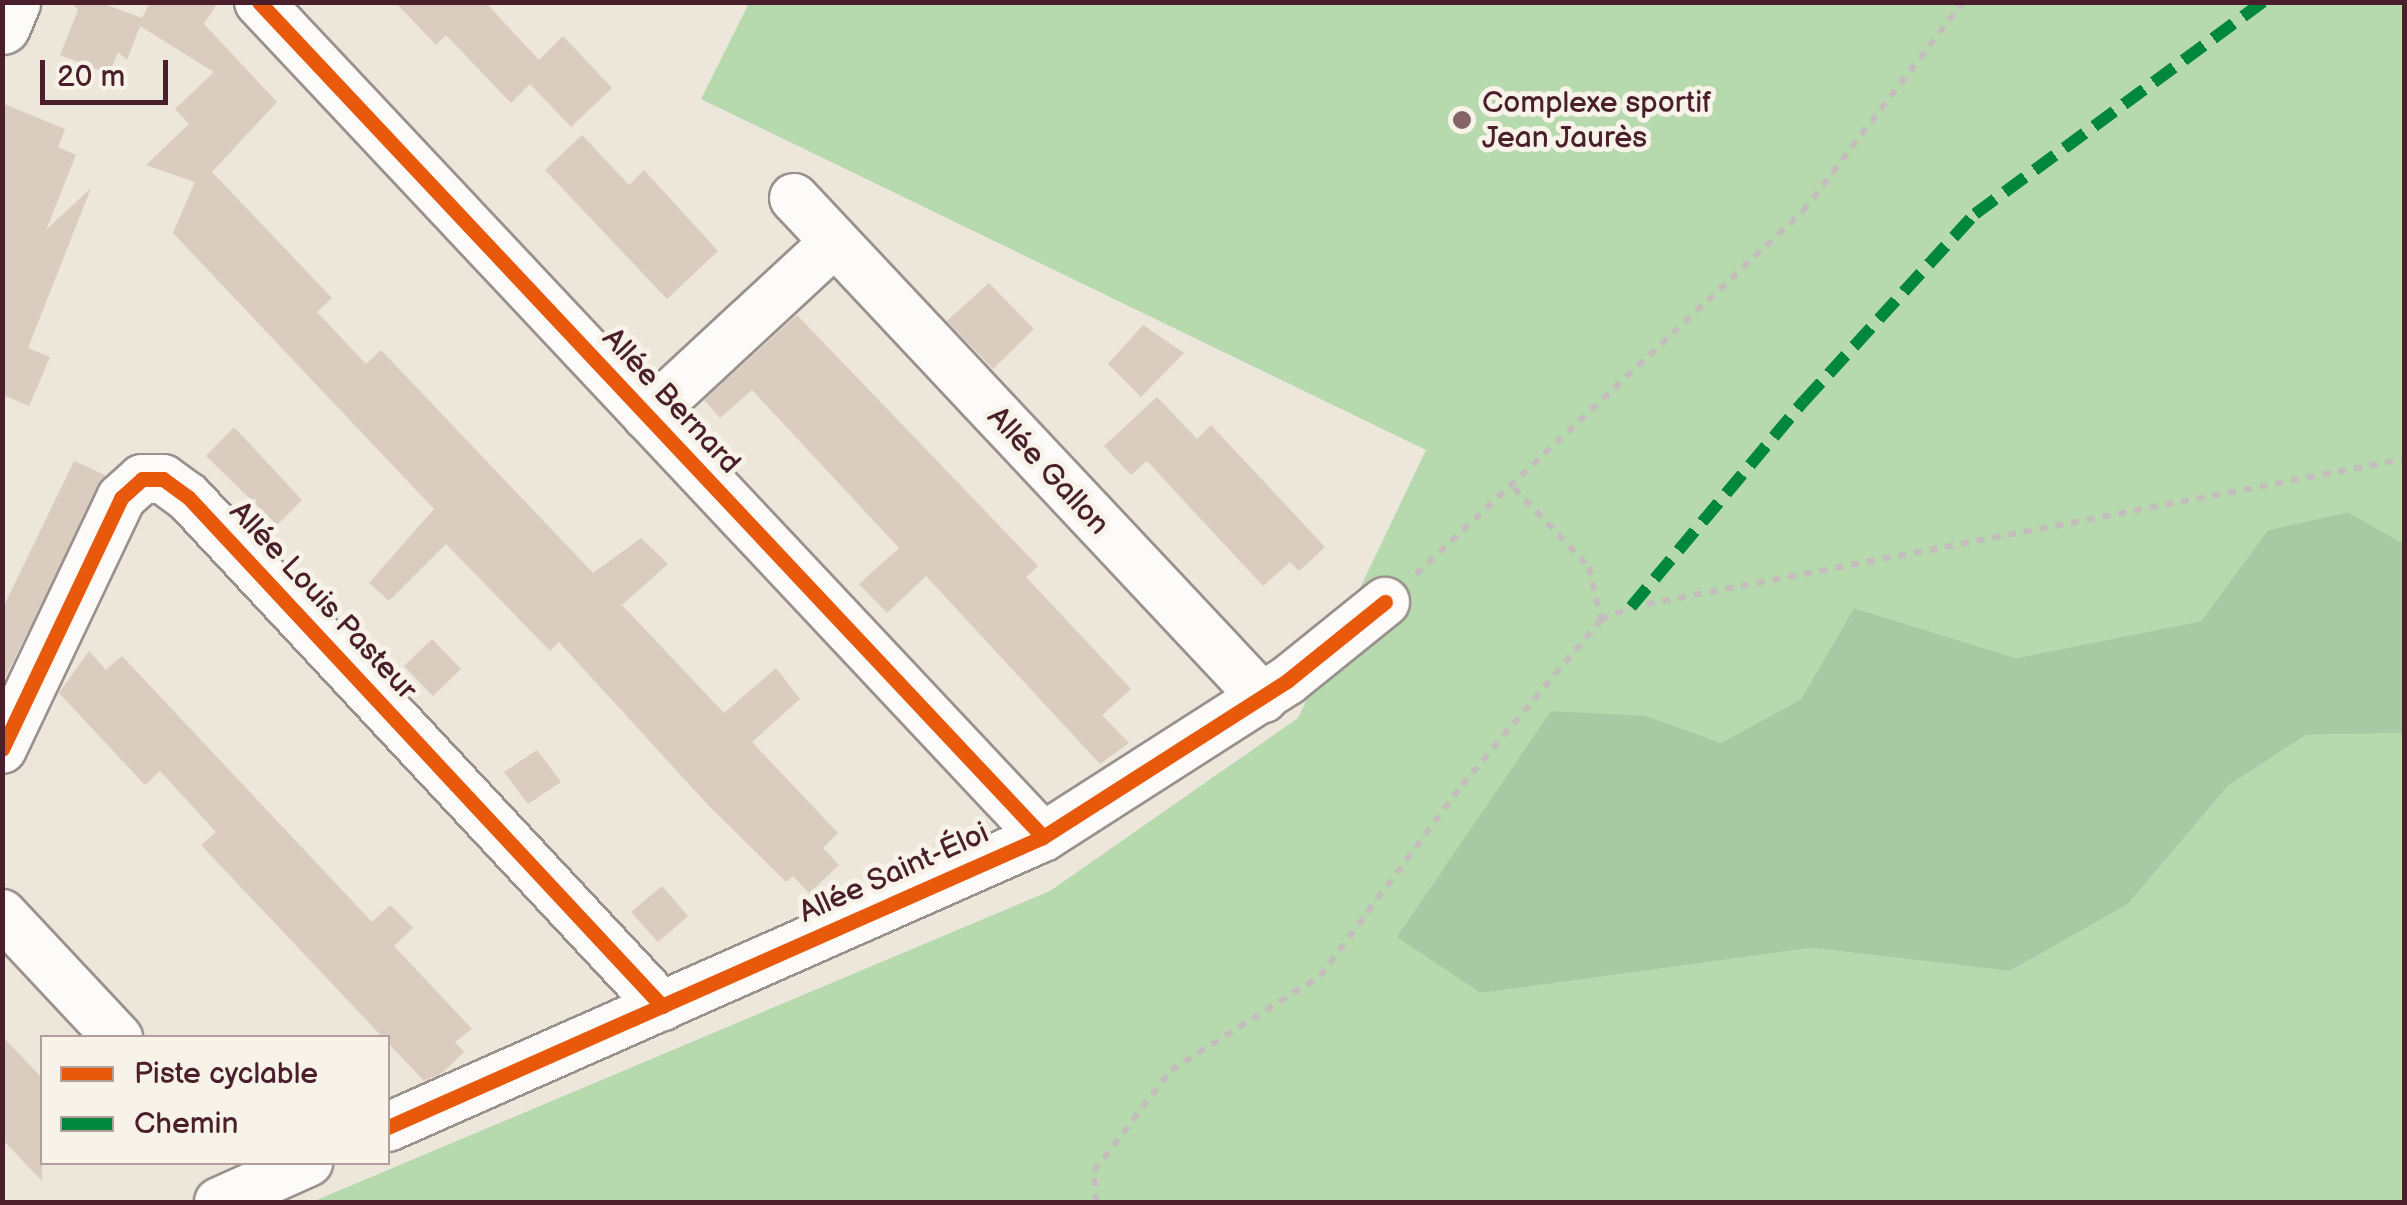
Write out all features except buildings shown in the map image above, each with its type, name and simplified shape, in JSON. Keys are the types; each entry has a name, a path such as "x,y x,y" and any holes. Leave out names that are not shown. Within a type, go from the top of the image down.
{"street":[{"path":"2,26 12,2"},
{"name":"Allée Bernard","path":"260,2 1043,837"},
{"name":"Allée Gallon","path":"794,198 1262,698"},
{"path":"647,416 834,243"},
{"name":"Allée Louis Pasteur","path":"2,749 121,498 142,479 163,479 188,497 662,1006"},
{"name":"Allée Saint-Éloi","path":"390,1126 1043,837 1262,698 1385,602"},
{"path":"2,914 115,1035"},
{"path":"236,1184 298,1165"}],"path":[{"path":"1385,602 1514,488 1802,211 1963,2"},
{"path":"1096,1202 1094,1172 1171,1070 1320,976 1523,708 1601,620 1631,606 2404,459"},
{"path":"1514,488 1589,566 1601,620"}],"green space":[{"path":"749,3 2404,3 2404,544 2348,512 2268,530 2201,621 2016,658 1854,608 1801,699 1721,743 1647,716 1481,993 1812,948 2010,971 2128,904 2228,786 2306,735 2404,733 2404,1202 312,1202 1050,891 1298,718 1426,450 701,99"},
{"path":"2348,512 2404,544 2404,733 2306,735 2228,786 2128,904 2010,971 1812,948 1481,993 1397,937 1551,711 1647,716 1721,743 1801,699 1854,608 2016,658 2201,621 2268,530"}],"marked path":[{"path":"1631,607 1804,401 1975,214 2263,2"}],"cycle path":[{"path":"259,2 1043,837"},
{"path":"2,749 121,498 142,479 163,479 188,497 662,1006"},
{"path":"390,1126 1043,837 1287,681 1385,602"}],"place":[{"name":"Complexe sportif Jean Jaurès","path":"1462,120"}]}
